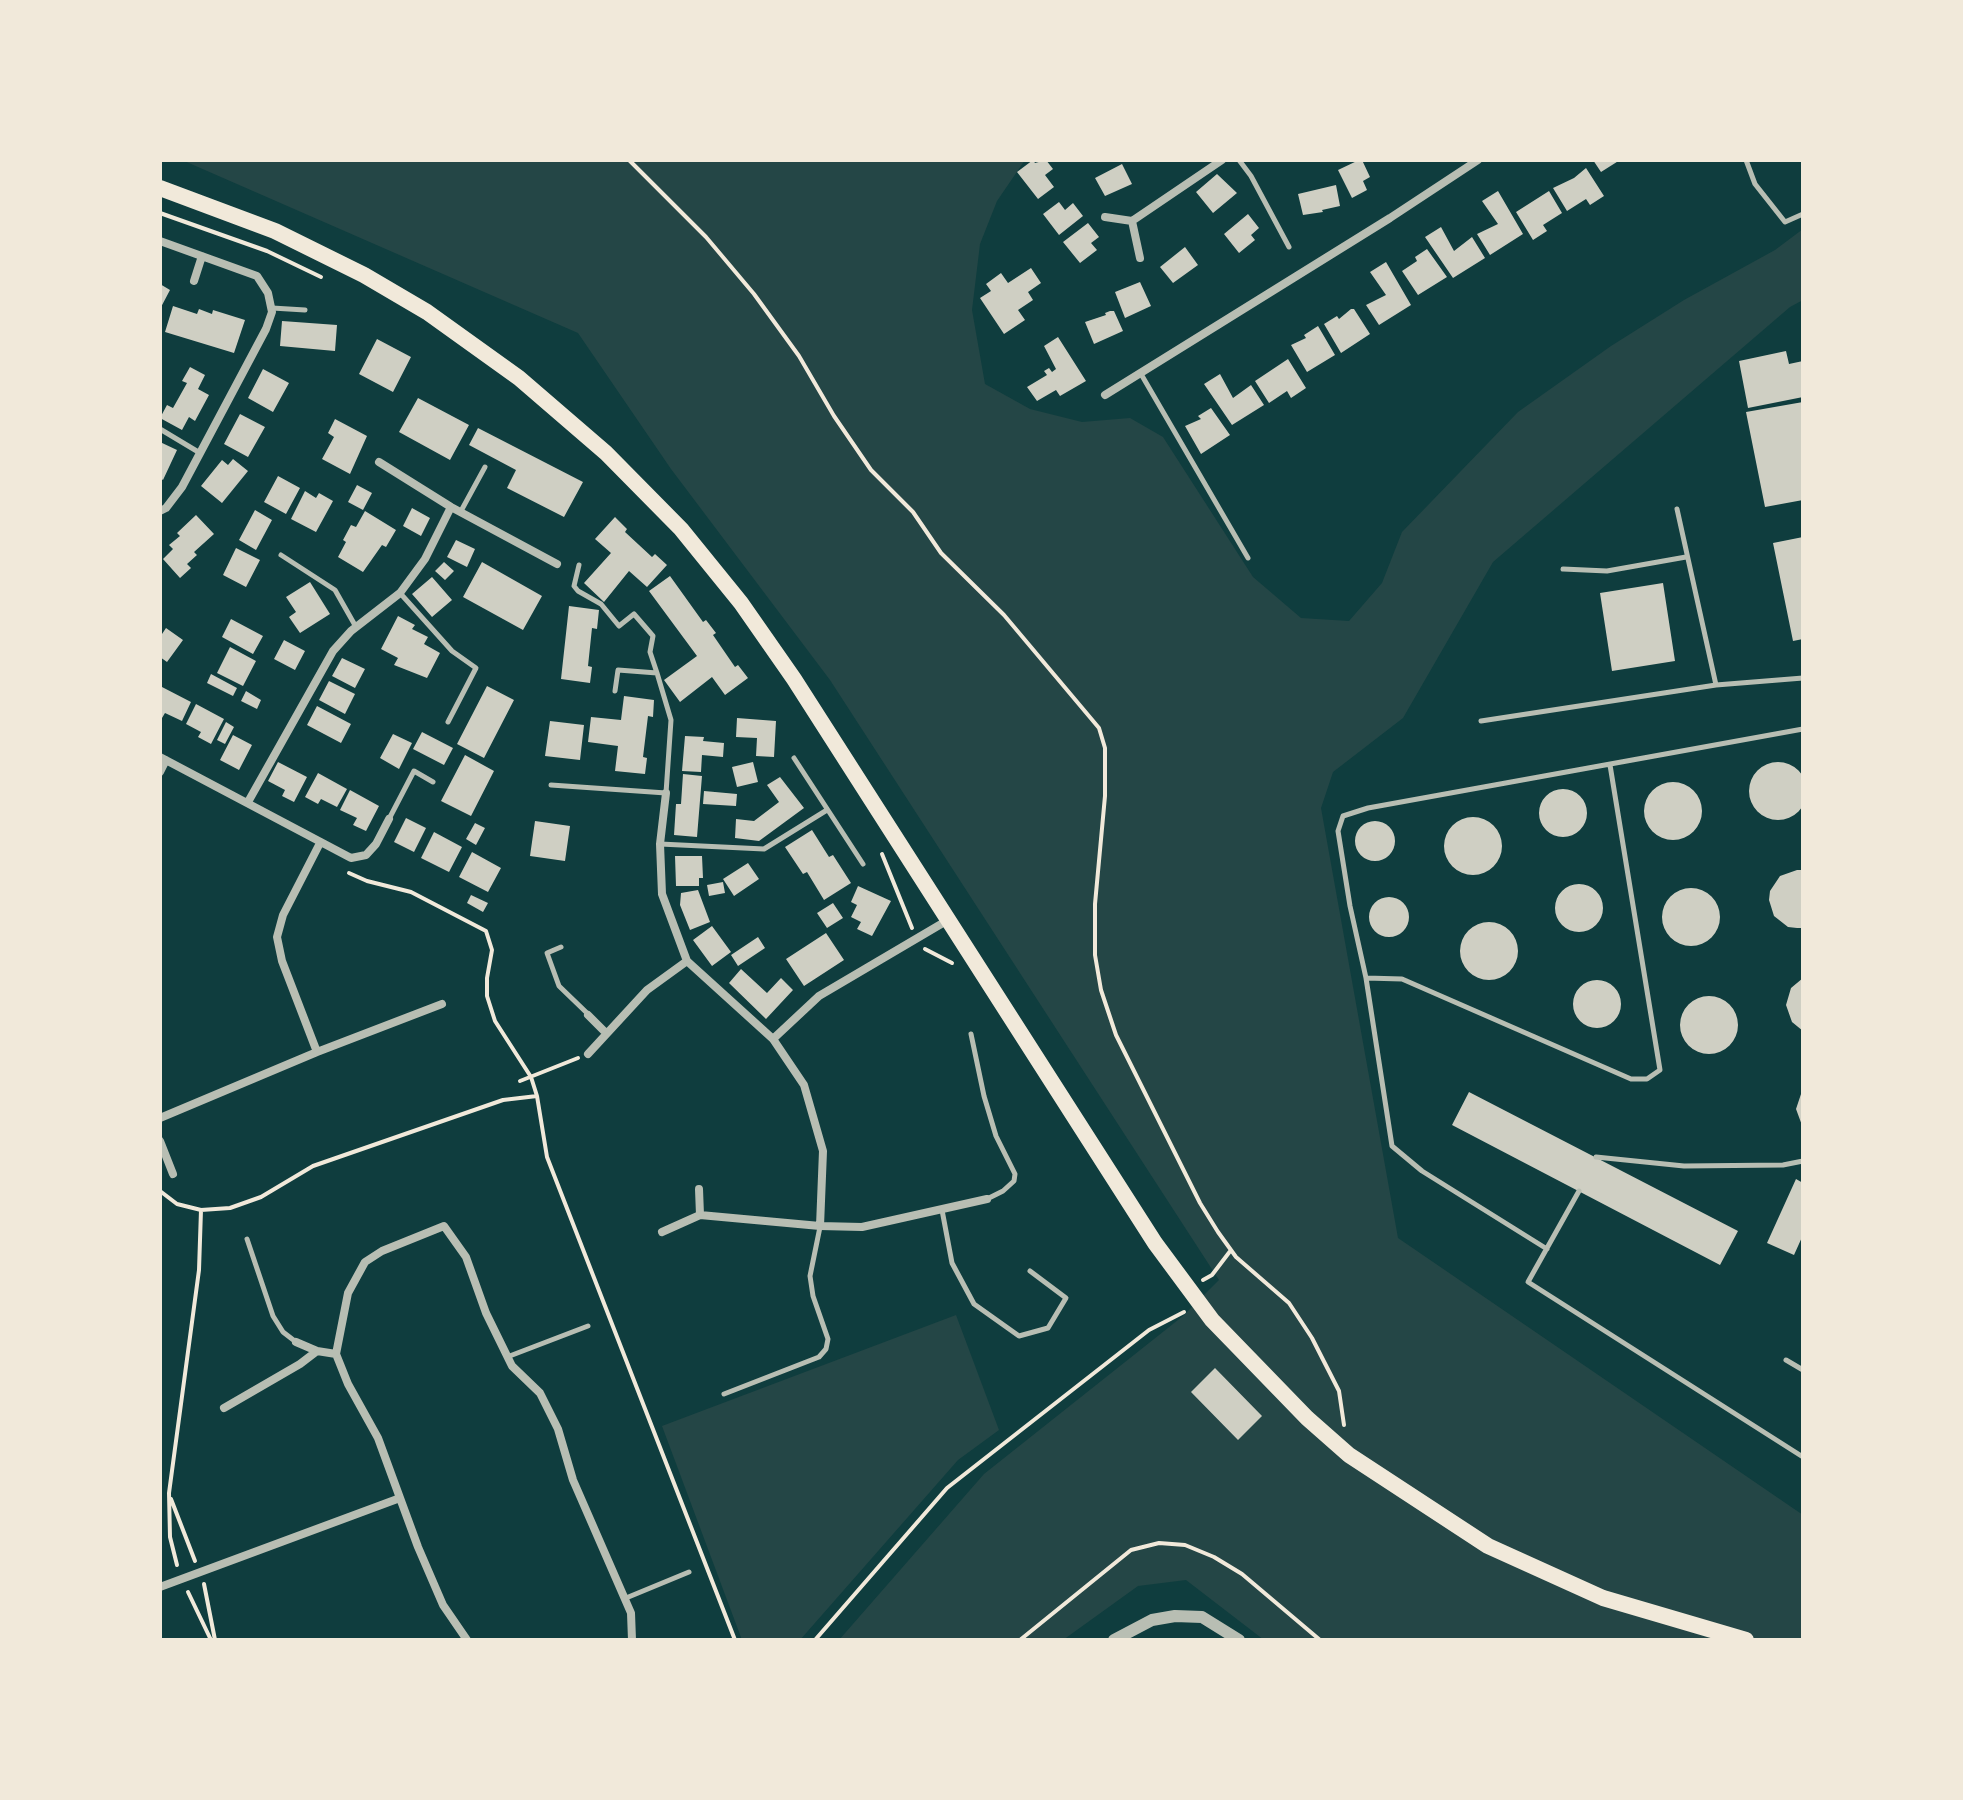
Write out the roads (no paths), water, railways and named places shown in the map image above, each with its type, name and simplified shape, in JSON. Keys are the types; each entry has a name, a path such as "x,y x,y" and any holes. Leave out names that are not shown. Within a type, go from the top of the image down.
{"main road":[{"path":"160,188 275,231 376,282 427,312 519,378 606,453 681,529 741,603 794,679 1124,1196 1188,1289 1247,1358 1317,1427 1349,1455 1488,1546 1603,1598 1746,1640"}],"street":[{"path":"1105,217 1132,221 1222,160"},
{"path":"1105,395 1377,227 1478,160"},
{"path":"1132,221 1140,258"},
{"path":"160,241 257,276 268,293 271,308 266,329 182,487 160,511"},
{"path":"194,281 202,256"},
{"path":"379,462 451,507 557,564"},
{"path":"248,802 333,651 400,593 425,559 451,507"},
{"path":"160,772 163,759 351,858 366,855 376,844 389,819"},
{"path":"666,793 660,844 662,894 687,961 773,1039 804,1085 823,1151 820,1226"},
{"path":"317,1052 282,961 277,937 283,915 320,843"},
{"path":"773,1039 819,996 948,920"},
{"path":"588,1054 647,990 687,961"},
{"path":"160,1118 442,1004"},
{"path":"588,1015 606,1033"},
{"path":"160,1141 173,1174"},
{"path":"699,1189 700,1215"},
{"path":"662,1232 700,1215 862,1227 987,1199"},
{"path":"467,1640 443,1605 378,1438 348,1384 336,1354 348,1293 365,1262 382,1251 444,1226 466,1257 486,1313 512,1366 540,1393 558,1429 573,1480 631,1613 632,1640"},
{"path":"296,1342 317,1351 336,1354"},
{"path":"224,1408 317,1351"},
{"path":"160,1587 400,1498"},
{"path":"1114,1640 1152,1620 1175,1616 1202,1617 1239,1640"}],"lane":[{"path":"1239,160 1251,176 1289,247"},
{"path":"1746,160 1755,184 1785,222 1803,214"},
{"path":"271,308 305,310"},
{"path":"1140,373 1248,558"},
{"path":"160,429 200,453"},
{"path":"460,512 485,467"},
{"path":"1677,509 1716,685"},
{"path":"281,555 335,590 356,628"},
{"path":"1563,569 1607,571 1686,557"},
{"path":"551,785 666,793 671,720 650,652 653,636 634,614 619,626 601,604 578,591 574,586 579,565"},
{"path":"400,593 452,651 476,668 448,722"},
{"path":"615,691 618,670 657,673"},
{"path":"1481,721 1716,685 1803,678"},
{"path":"1547,1249 1422,1171 1392,1146 1366,978 1338,831 1343,816 1368,808 1803,729"},
{"path":"794,758 863,864"},
{"path":"1366,978 1402,979 1631,1079 1647,1079 1660,1070 1610,765"},
{"path":"389,819 414,771 433,782"},
{"path":"660,844 764,849 827,810"},
{"path":"561,947 547,953 559,986 588,1015"},
{"path":"971,1034 996,1136 1015,1174 1014,1181 1003,1191 987,1199"},
{"path":"1596,1157 1684,1166 1783,1165 1803,1161"},
{"path":"1579,1191 1528,1282 1803,1457"},
{"path":"942,1210 952,1263 974,1304 1019,1336 1048,1328 1066,1298 1030,1271"},
{"path":"724,1394 819,1357 826,1349 828,1339 813,1296 810,1276 820,1226"},
{"path":"247,1239 273,1316 283,1332 296,1342"},
{"path":"507,1357 588,1326"},
{"path":"1786,1360 1803,1370"},
{"path":"625,1599 689,1572"}]}
